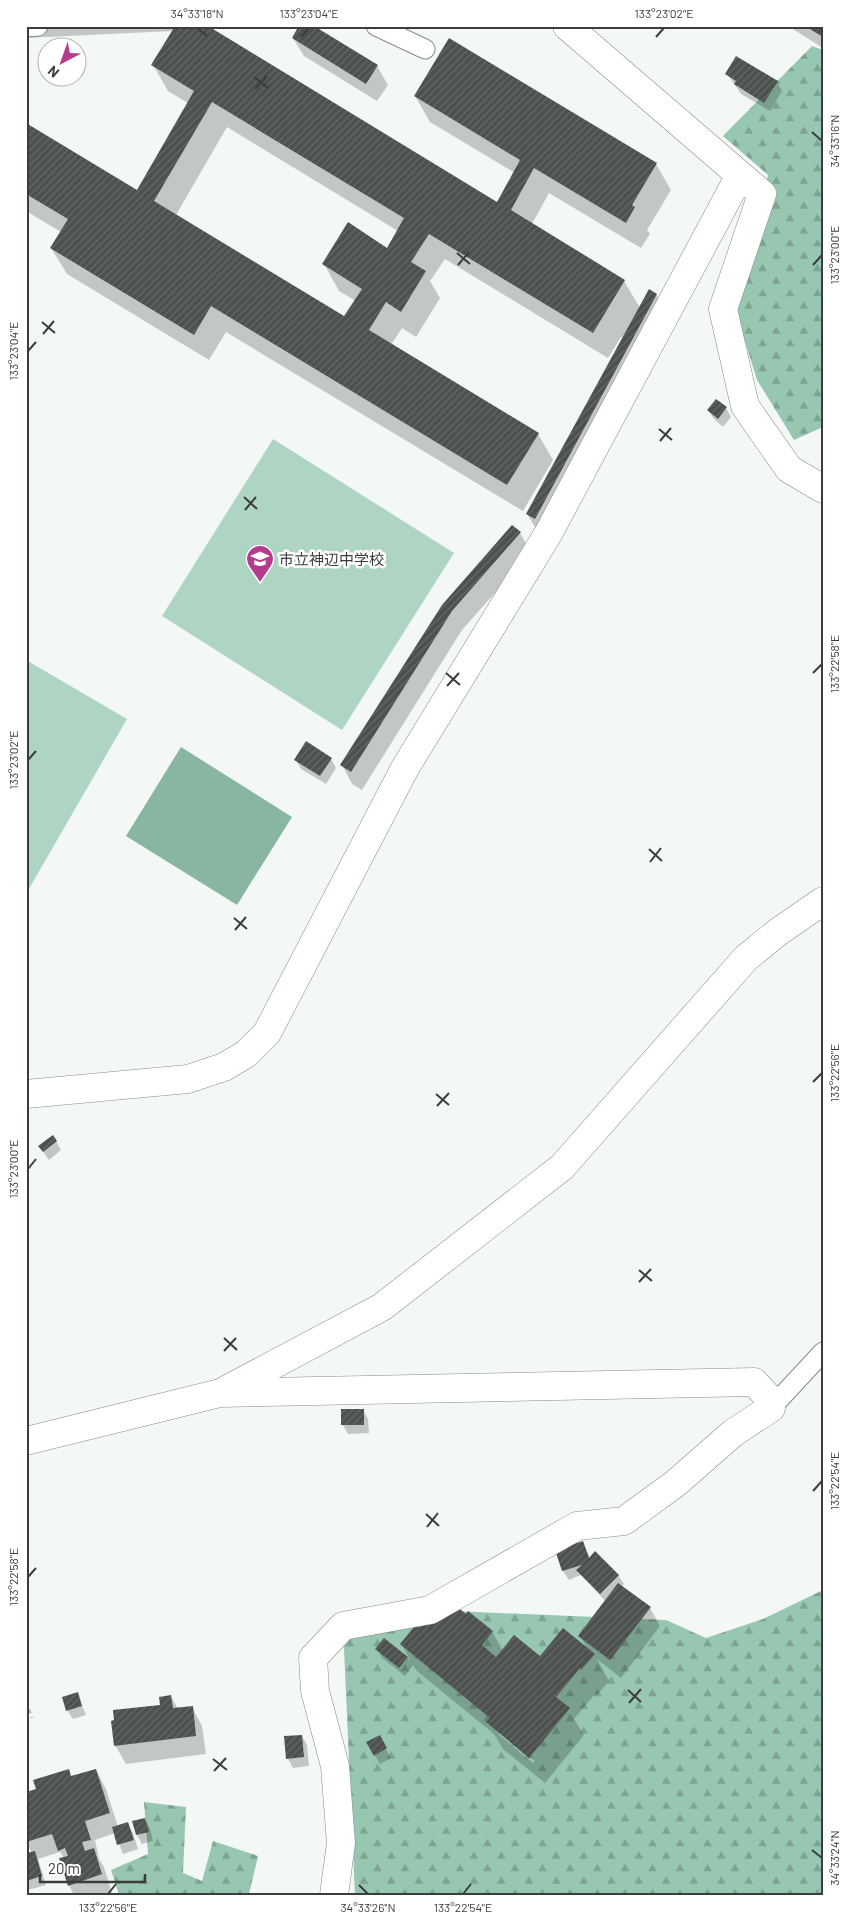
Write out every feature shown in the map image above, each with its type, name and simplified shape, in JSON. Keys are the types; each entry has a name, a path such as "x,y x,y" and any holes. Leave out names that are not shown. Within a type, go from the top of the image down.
{"street":[{"path":"567,26 762,194 723,310 745,406 789,469 823,489"},
{"path":"26,1094 188,1079 224,1067 246,1054 267,1033 405,768 548,534 740,175"},
{"path":"220,1393 382,1307 562,1167 746,958 778,932 823,901"},
{"path":"26,1441 220,1393 754,1382 768,1397 772,1408 733,1433 676,1484 624,1521 577,1526 430,1610 343,1626 313,1658 314,1691 335,1766 341,1843 334,1895"}],"lane":[{"path":"26,27 38,26"},
{"path":"376,26 424,49"},
{"path":"772,1408 823,1352"}],"path":[{"path":"26,1702 32,1718"}],"shaded area":[{"path":"273,439 454,553 342,730 162,616"},
{"path":"26,660 127,719 26,894"},
{"path":"181,747 292,817 237,905 126,836"}],"green space":[{"path":"812,46 823,50 823,427 794,440 757,380 735,309 768,175 723,136"},
{"path":"823,1588 823,1895 355,1895 343,1626 430,1610 666,1620 706,1638 763,1619 821,1591"},
{"path":"144,1802 186,1807 183,1873 202,1881 213,1841 258,1856 249,1894 119,1895 111,1870 148,1854"}],"building":[{"path":"175,26 208,26 497,202 520,160 414,96 449,38 657,163 632,205 635,207 626,223 534,168 511,210 625,280 593,333 429,234 411,262 426,271 401,312 386,302 369,330 539,433 507,485 211,306 194,335 50,248 68,219 26,194 26,123 137,190 194,91 151,65","holes":["212,102 404,218 387,248 348,222 322,264 362,289 344,316 154,201"]},
{"path":"292,26 314,26 378,65 366,84 292,38 297,29"},
{"path":"805,26 823,26 823,37"},
{"path":"736,56 778,81 764,103 734,84 736,81 725,74"},
{"path":"649,289 657,294 535,519 526,514"},
{"path":"716,399 727,407 718,419 707,410"},
{"path":"512,525 521,532 452,611 351,772 340,765 442,605"},
{"path":"306,741 332,758 320,776 294,760"},
{"path":"53,1135 57,1141 43,1152 38,1146"},
{"path":"341,1409 364,1409 364,1425 341,1425"},
{"path":"583,1541 589,1558 595,1551 619,1575 600,1594 576,1570 582,1565 562,1571 555,1550"},
{"path":"618,1583 651,1607 610,1660 578,1636"},
{"path":"444,1596 466,1614 468,1611 493,1631 482,1645 496,1657 514,1635 540,1656 563,1628 595,1654 581,1670 580,1668 556,1697 570,1708 529,1758 486,1722 490,1718 400,1644 433,1604"},
{"path":"384,1638 408,1657 399,1668 375,1649"},
{"path":"78,1692 82,1706 66,1711 62,1697"},
{"path":"171,1695 173,1708 193,1706 196,1736 114,1746 111,1721 114,1720 113,1710 160,1705 159,1697"},
{"path":"302,1735 304,1757 286,1759 284,1736"},
{"path":"380,1735 387,1748 374,1756 366,1742"},
{"path":"69,1769 71,1776 96,1769 110,1813 85,1821 91,1840 82,1842 85,1851 94,1848 102,1874 68,1886 59,1858 68,1856 65,1848 58,1851 52,1834 26,1842 26,1792 36,1789 33,1780"},
{"path":"145,1818 149,1832 136,1835 132,1821"},
{"path":"128,1822 134,1840 117,1845 112,1827"},
{"path":"35,1851 42,1876 26,1881 26,1853"}],"place":[{"name":"市立神辺中学校","path":"260,583"}]}
